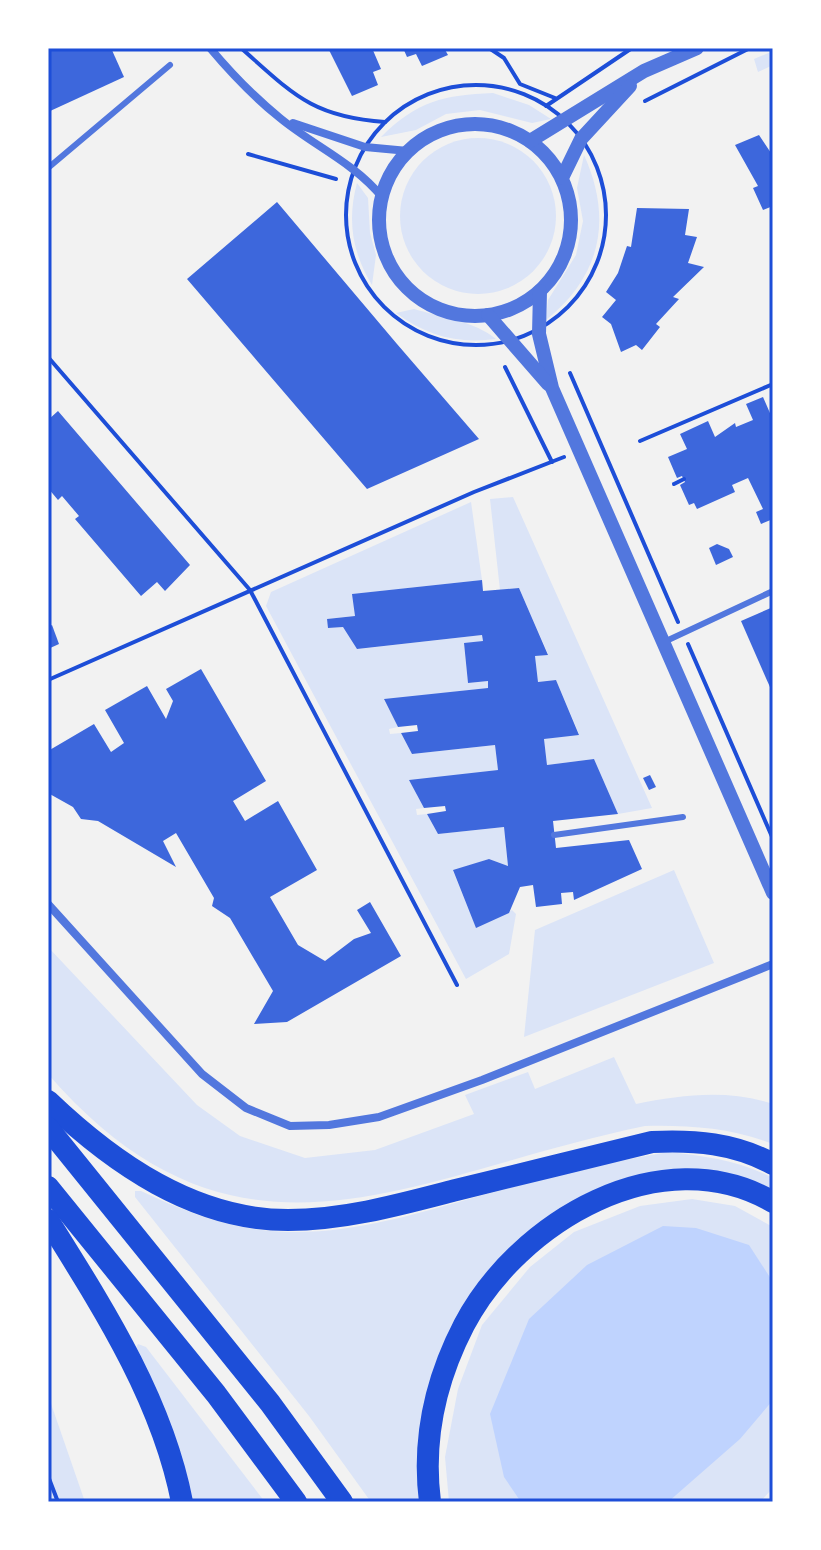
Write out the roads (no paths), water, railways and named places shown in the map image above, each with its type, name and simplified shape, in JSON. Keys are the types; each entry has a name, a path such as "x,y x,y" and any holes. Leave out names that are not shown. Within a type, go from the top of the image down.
{"highway":[{"path":"48,1101 111,1157 157,1186 207,1205 287,1220 381,1209 652,1142 693,1140 733,1147 773,1164"},
{"path":"48,1128 261,1391 342,1502"},
{"path":"430,1502 428,1434 439,1383 465,1324 492,1283 524,1250 569,1215 620,1191 648,1184 702,1182 728,1186 773,1202"},
{"path":"48,1187 206,1382 296,1502"},
{"path":"48,1220 101,1307 142,1383 182,1502"}],"street":[{"path":"210,48 235,77 281,119 362,173 382,197"},
{"path":"530,141 644,71 697,48"},
{"path":"562,178 581,139 644,71"},
{"path":"281,119 365,147 408,151"},
{"path":"467,124 500,127 530,141 548,157 562,178 568,195 571,230 561,263 540,291 524,303 488,315 447,311 428,303 404,283 387,258 381,238 382,197 396,165 408,151 445,128 467,124"},
{"path":"540,291 539,334 552,388 773,893"},
{"path":"488,315 552,388"},
{"path":"48,904 202,1074 246,1108 290,1126 329,1125 379,1117 482,1080 773,964"}],"lane":[{"path":"48,168 170,65"},
{"path":"663,642 773,591"},
{"path":"554,835 683,817"}],"water":[{"path":"663,1226 696,1228 749,1245 773,1282 773,1400 740,1439 668,1502 521,1502 504,1477 490,1414 529,1319 587,1265"}]}
